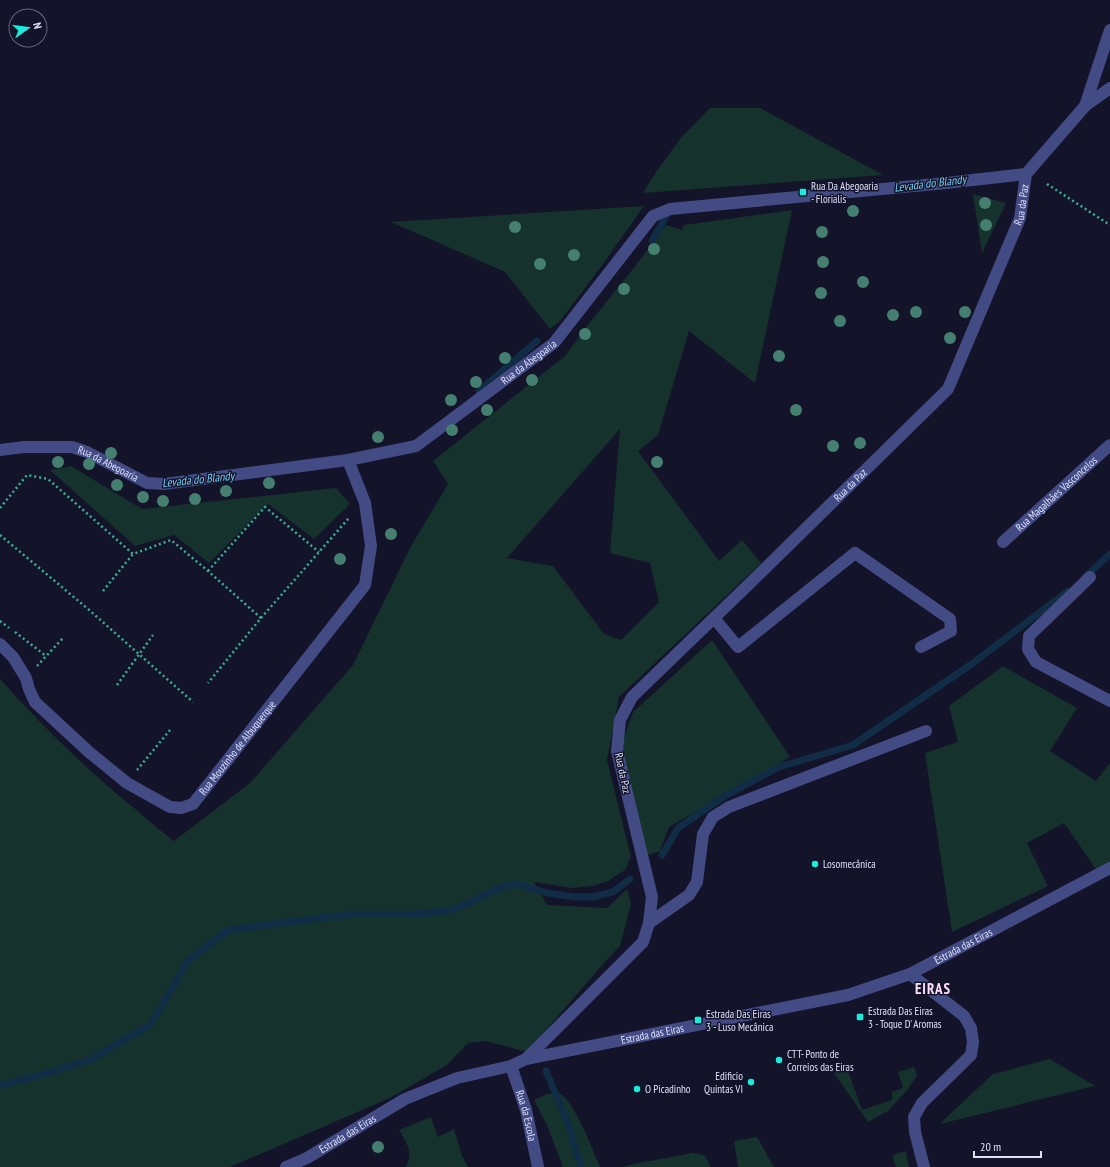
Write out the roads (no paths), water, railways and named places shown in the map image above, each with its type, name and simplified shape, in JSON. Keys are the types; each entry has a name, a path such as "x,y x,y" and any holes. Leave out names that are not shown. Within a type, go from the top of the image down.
{"street":[{"name":"Rua da Paz","path":"526,1059 643,942 649,923 652,897 617,751 620,720 632,697 948,389 1020,218 1026,174 1085,106 1110,30"},
{"path":"1085,106 1110,88"},
{"name":"Rua da Abegoaria","path":"0,450 24,447 72,447 87,452 147,483 164,484 348,460 416,446 554,343 653,216 670,209 1026,174"},
{"name":"Rua Magalhães Vasconcelos","path":"1003,542 1110,445"},
{"name":"Rua Mouzinho de Albuquerque","path":"0,644 13,657 26,678 28,689 35,702 89,752 127,783 170,806 181,808 193,804 365,585 371,546 365,503 348,460"},
{"path":"714,618 738,647 855,553 950,619 951,631 921,647"},
{"path":"1090,577 1029,636 1028,649 1036,662 1110,701"},
{"path":"649,923 688,895 697,882 703,834 713,817 729,807 926,731"},
{"name":"Estrada das Eiras","path":"286,1167 307,1158 404,1099 457,1078 511,1066 526,1059 848,995 910,974 1110,868"},
{"path":"910,974 964,1016 971,1028 973,1042 971,1055 922,1103 914,1117 914,1132 924,1167"},
{"name":"Rua da Escola","path":"511,1066 526,1110 538,1167"}],"waterway":[{"name":"Levada do Blandy","path":"652,241 669,211"},
{"name":"Levada do Blandy","path":"479,391 537,341"},
{"path":"1085,577 1110,554"},
{"path":"662,855 678,828 723,797 779,767 853,745 973,663 1068,591"},
{"path":"0,1085 37,1076 90,1060 151,1024 188,961 228,930 351,914 419,914 453,910 504,886 517,884 547,893 575,897 592,897 613,892 630,879"},
{"path":"546,1071 569,1126 581,1167"}],"place":[{"name":"Rua Da Abegoaria - Florialis","path":"803,192"},
{"name":"Losomecânica","path":"815,864"},
{"name":"Estrada Das Eiras 3 - Toque D' Aromas","path":"860,1017"},
{"name":"Estrada Das Eiras 3 - Luso Mecânica","path":"698,1020"},
{"name":"CTT- Ponto de Correios das Eiras","path":"779,1060"},
{"name":"Edificio Quintas VI","path":"751,1082"},
{"name":"O Picadinho","path":"637,1089"}],"district":[{"name":"EIRAS","path":"933,988"}]}
